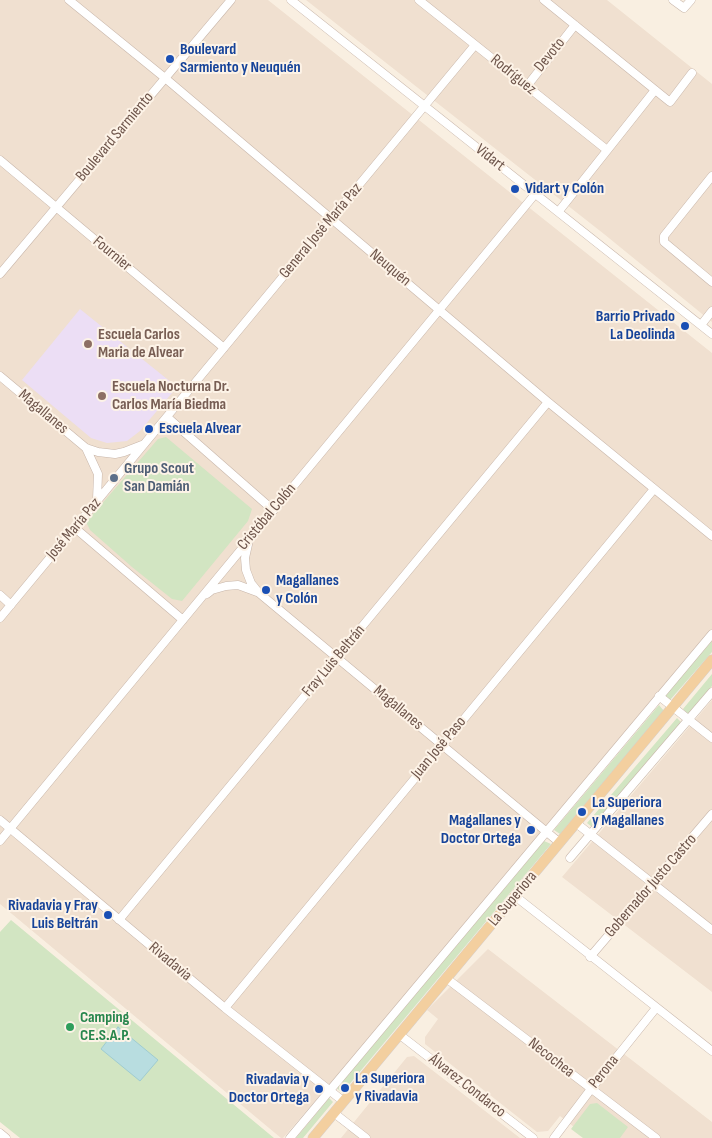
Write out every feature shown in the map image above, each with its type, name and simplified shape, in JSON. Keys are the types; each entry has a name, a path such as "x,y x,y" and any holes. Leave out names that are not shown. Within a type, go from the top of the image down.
{"main road":[{"name":"La Superiora","path":"313,1138 712,660"}],"street":[{"name":"Neuquén","path":"69,0 165,78 548,402 712,536"},
{"name":"Boulevard Sarmiento","path":"0,274 231,0"},
{"name":"Vidart","path":"291,0 706,329"},
{"name":"Rodríguez","path":"419,0 607,150"},
{"path":"544,0 670,102 692,73"},
{"path":"673,0 684,8 691,0"},
{"name":"Devoto","path":"526,86 575,25"},
{"name":"General José María Paz","path":"167,417 475,45"},
{"path":"559,211 656,90"},
{"name":"Fournier","path":"0,160 224,348"},
{"path":"712,176 664,236 664,242 712,282"},
{"name":"Cristóbal Colón","path":"0,841 536,193"},
{"path":"706,329 712,310"},
{"path":"706,329 712,322"},
{"name":"Magallanes","path":"0,376 86,448"},
{"name":"Fray Luis Beltrán","path":"120,920 548,402"},
{"path":"167,417 273,510"},
{"name":"José María Paz","path":"0,618 167,417"},
{"path":"86,448 98,452 116,454 144,444"},
{"path":"86,448 98,474 97,501"},
{"name":"Juan José Paso","path":"225,1008 654,489"},
{"path":"75,528 183,620"},
{"name":"Magallanes","path":"249,538 245,558 246,570 251,583 259,593 560,843"},
{"name":"Magallanes","path":"200,598 212,590 238,585 259,593"},
{"path":"0,595 11,605"},
{"path":"290,1138 712,634"},
{"path":"570,858 712,692"},
{"path":"659,696 712,738"},
{"name":"Gobernador Justo Castro","path":"590,957 712,814"},
{"name":"Rivadavia","path":"0,820 225,1008 343,1101"},
{"path":"576,823 712,930"},
{"path":"515,896 590,957 712,1051"},
{"name":"Necochea","path":"446,978 656,1138"},
{"name":"Perona","path":"554,1138 656,1008"},
{"name":"Álvarez Condarco","path":"400,1035 533,1138"},
{"path":"334,1113 366,1138"},
{"path":"0,1133 6,1138"}],"shaded area":[{"path":"0,0 268,0 712,353 712,642 283,1138 0,904"},
{"path":"306,0 607,0 712,84 712,322 604,234"},
{"name":"Escuela Carlos Maria de Alvear","path":"80,309 177,387 140,431 127,441 107,443 91,438 22,380"},
{"path":"712,700 712,992 562,877"},
{"path":"488,949 712,1122 712,1138 588,1138 560,1116 548,1131 537,1132 425,1044 425,1037 438,1019 427,1010"},
{"path":"414,1056 520,1138 341,1138 407,1057"}],"green space":[{"path":"166,437 252,509 248,521 182,601 172,599 132,567 90,530 86,522 158,439"},
{"path":"712,641 712,652 670,700 664,696"},
{"path":"712,674 712,686 688,714 683,709"},
{"path":"659,705 664,711 560,834 554,830"},
{"path":"677,718 682,723 592,827 587,823"},
{"path":"544,841 551,844 342,1093 337,1088"},
{"name":"Camping CE.S.A.P.","path":"11,920 274,1138 20,1138 0,1122 0,932"},
{"path":"329,1098 333,1102 303,1138 296,1138"},
{"path":"597,1103 628,1127 620,1138 583,1138 571,1129 590,1104"}],"water":[{"path":"118,1027 158,1060 140,1081 101,1049"}],"place":[{"name":"Boulevard Sarmiento y Neuquén","path":"170,59"},
{"name":"Vidart y Colón","path":"515,189"},
{"name":"Barrio Privado La Deolinda","path":"685,326"},
{"name":"Escuela Carlos Maria de Alvear","path":"88,344"},
{"name":"Escuela Nocturna Dr. Carlos María Biedma","path":"102,396"},
{"name":"Escuela Alvear","path":"149,429"},
{"name":"Grupo Scout San Damián","path":"114,478"},
{"name":"Magallanes y Colón","path":"266,590"},
{"name":"La Superiora y Magallanes","path":"582,812"},
{"name":"Magallanes y Doctor Ortega","path":"531,830"},
{"name":"Rivadavia y Fray Luis Beltrán","path":"108,915"},
{"name":"Camping CE.S.A.P.","path":"70,1027"},
{"name":"La Superiora y Rivadavia","path":"345,1088"},
{"name":"Rivadavia y Doctor Ortega","path":"319,1089"}]}
